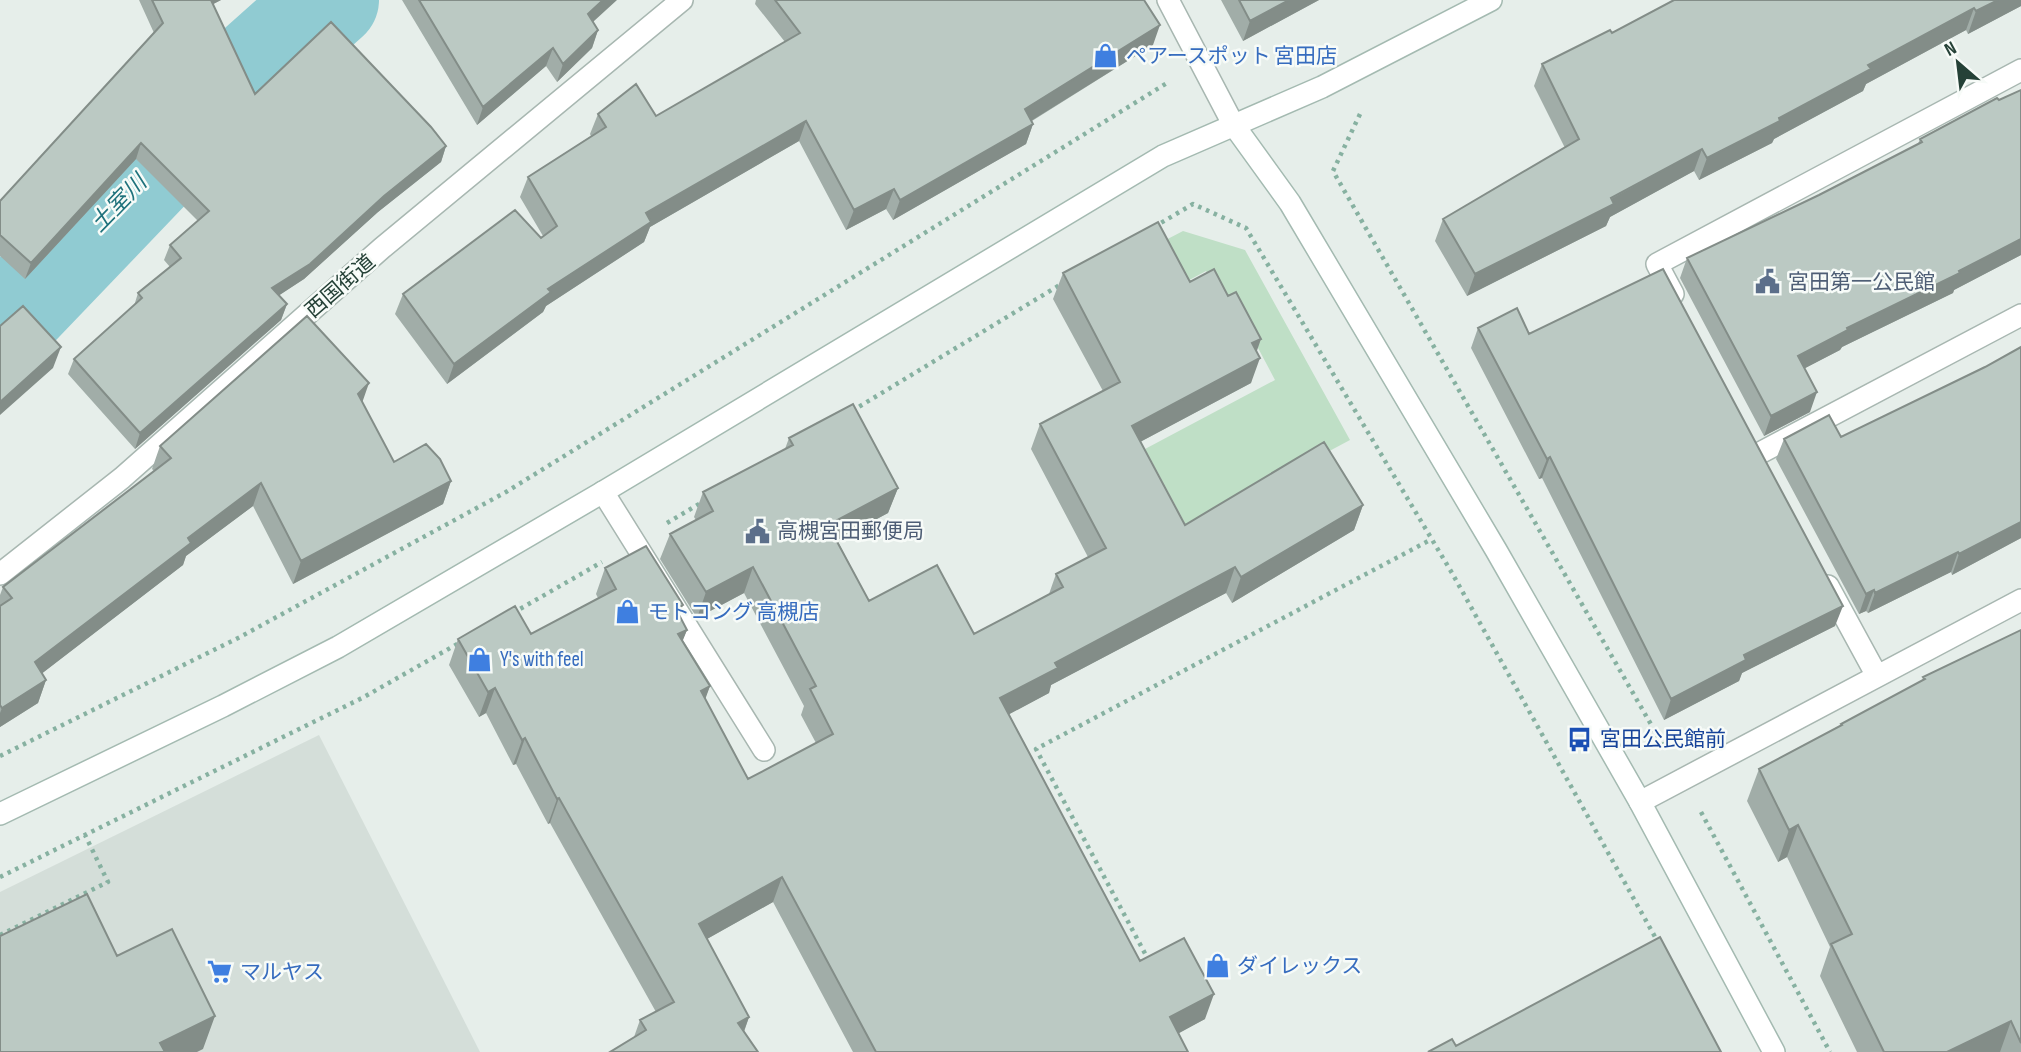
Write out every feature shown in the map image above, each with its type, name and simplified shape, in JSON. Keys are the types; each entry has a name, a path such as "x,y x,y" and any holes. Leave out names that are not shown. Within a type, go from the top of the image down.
{"street":[{"name":"西国街道","path":"0,574 122,478 382,248 681,0"},
{"path":"1168,0 1233,124 1304,227 1496,550 1640,802 1774,1052"},
{"path":"0,814 212,712 338,647 603,492 1163,156 1322,87 1491,0"},
{"path":"1682,311 1657,264 2021,70"},
{"path":"1746,430 1762,461 2021,315"},
{"path":"603,492 764,750"},
{"path":"1818,565 1877,676"},
{"path":"1640,802 2021,600"}],"path":[{"path":"0,756 240,637 506,492 1168,82"},
{"path":"1360,114 1333,172 1683,779 1830,1052"},
{"path":"1146,233 1193,204 1246,228 1432,538 1580,799 1660,947"},
{"path":"849,413 1074,276"},
{"path":"506,617 707,499"},
{"path":"1150,963 1036,749 1432,538"},
{"path":"0,877 364,697 470,637"},
{"path":"0,935 108,882 85,835"}],"shaded area":[{"name":"マルヤス","path":"319,735 480,1052 0,1052 0,892"}],"green space":[{"path":"1183,231 1245,250 1350,440 1187,527 1145,449 1275,380 1233,301 1224,306 1206,271 1180,285 1158,244"}],"building":[{"path":"152,0 211,0 255,94 331,22 446,146 384,196 310,264 272,288 287,304 140,433 74,359 142,298 138,293 181,258 170,245 209,211 141,143 31,263 0,235 0,201 163,23"},
{"path":"419,0 603,0 588,14 598,30 563,64 553,48 483,107"},
{"path":"775,0 1144,0 1160,25 1025,109 1033,124 900,200 894,189 854,210 806,121 646,213 651,222 548,289 551,292 454,364 403,294 515,210 541,238 557,226 528,177 606,127 598,114 636,84 656,116 800,33"},
{"path":"1239,0 1289,0 1250,21"},
{"path":"1674,0 1998,0 1976,11 1974,8 1868,65 1871,69 1779,118 1780,121 1707,158 1702,149 1611,198 1614,204 1475,274 1443,219 1579,139 1542,64 1610,30 1612,33"},
{"path":"2021,90 2021,239 1798,356 1817,392 1771,416 1687,258 1922,142 1920,139 1997,98 1999,100"},
{"path":"1158,222 1190,282 1214,269 1228,296 1236,292 1261,339 1252,343 1260,358 1132,426 1185,525 1324,442 1363,505 1241,577 1235,567 1055,663 1058,668 1000,698 1140,961 1184,938 1214,994 1170,1017 1188,1052 876,1052 782,877 699,924 749,1017 738,1023 758,1052 610,1052 646,1030 640,1020 674,1002 559,798 557,799 525,738 522,740 495,688 488,692 458,639 515,606 531,634 616,589 605,568 646,546 683,605 676,609 687,630 678,634 710,686 701,691 748,779 833,734 810,689 816,686 753,567 706,592 670,534 713,511 703,492 793,445 789,438 853,404 898,488 828,525 869,601 937,565 974,634 1063,587 1056,574 1106,548 1040,424 1120,382 1063,273"},
{"path":"1663,269 1843,606 1744,655 1746,660 1671,699 1550,457 1547,459 1478,328 1517,308 1529,334"},
{"path":"23,306 61,347 0,402 0,326"},
{"path":"307,316 369,383 358,394 394,462 426,444 440,459 451,481 301,561 261,483 188,538 191,543 35,662 46,680 2,708 0,606 12,598 3,587 171,458 160,446"},
{"path":"2021,347 2021,522 1959,554 1958,552 1875,593 1874,590 1866,594 1784,439 1829,415 1841,437"},
{"path":"2021,630 2021,1043 2011,1021 1947,1052 1884,1052 1831,944 1852,934 1798,825 1789,830 1759,769 1925,679 1923,677"},
{"path":"87,894 117,956 172,929 215,1016 160,1043 165,1052 0,1052 0,936"},
{"path":"1660,937 1721,1052 1428,1052 1452,1039 1456,1046"}],"waterway":[{"name":"土室川","path":"0,324 21,306 220,98 330,0"}],"place":[{"name":"ペアースポット 宮田店","path":"1106,56"},
{"name":"宮田第一公民館","path":"1768,282"},
{"name":"高槻宮田郵便局","path":"757,531"},
{"name":"モトコング 高槻店","path":"628,612"},
{"name":"Y's with feel","path":"480,659"},
{"name":"宮田公民館前","path":"1580,739"},
{"name":"ダイレックス","path":"1217,966"},
{"name":"マルヤス","path":"220,972"}]}
